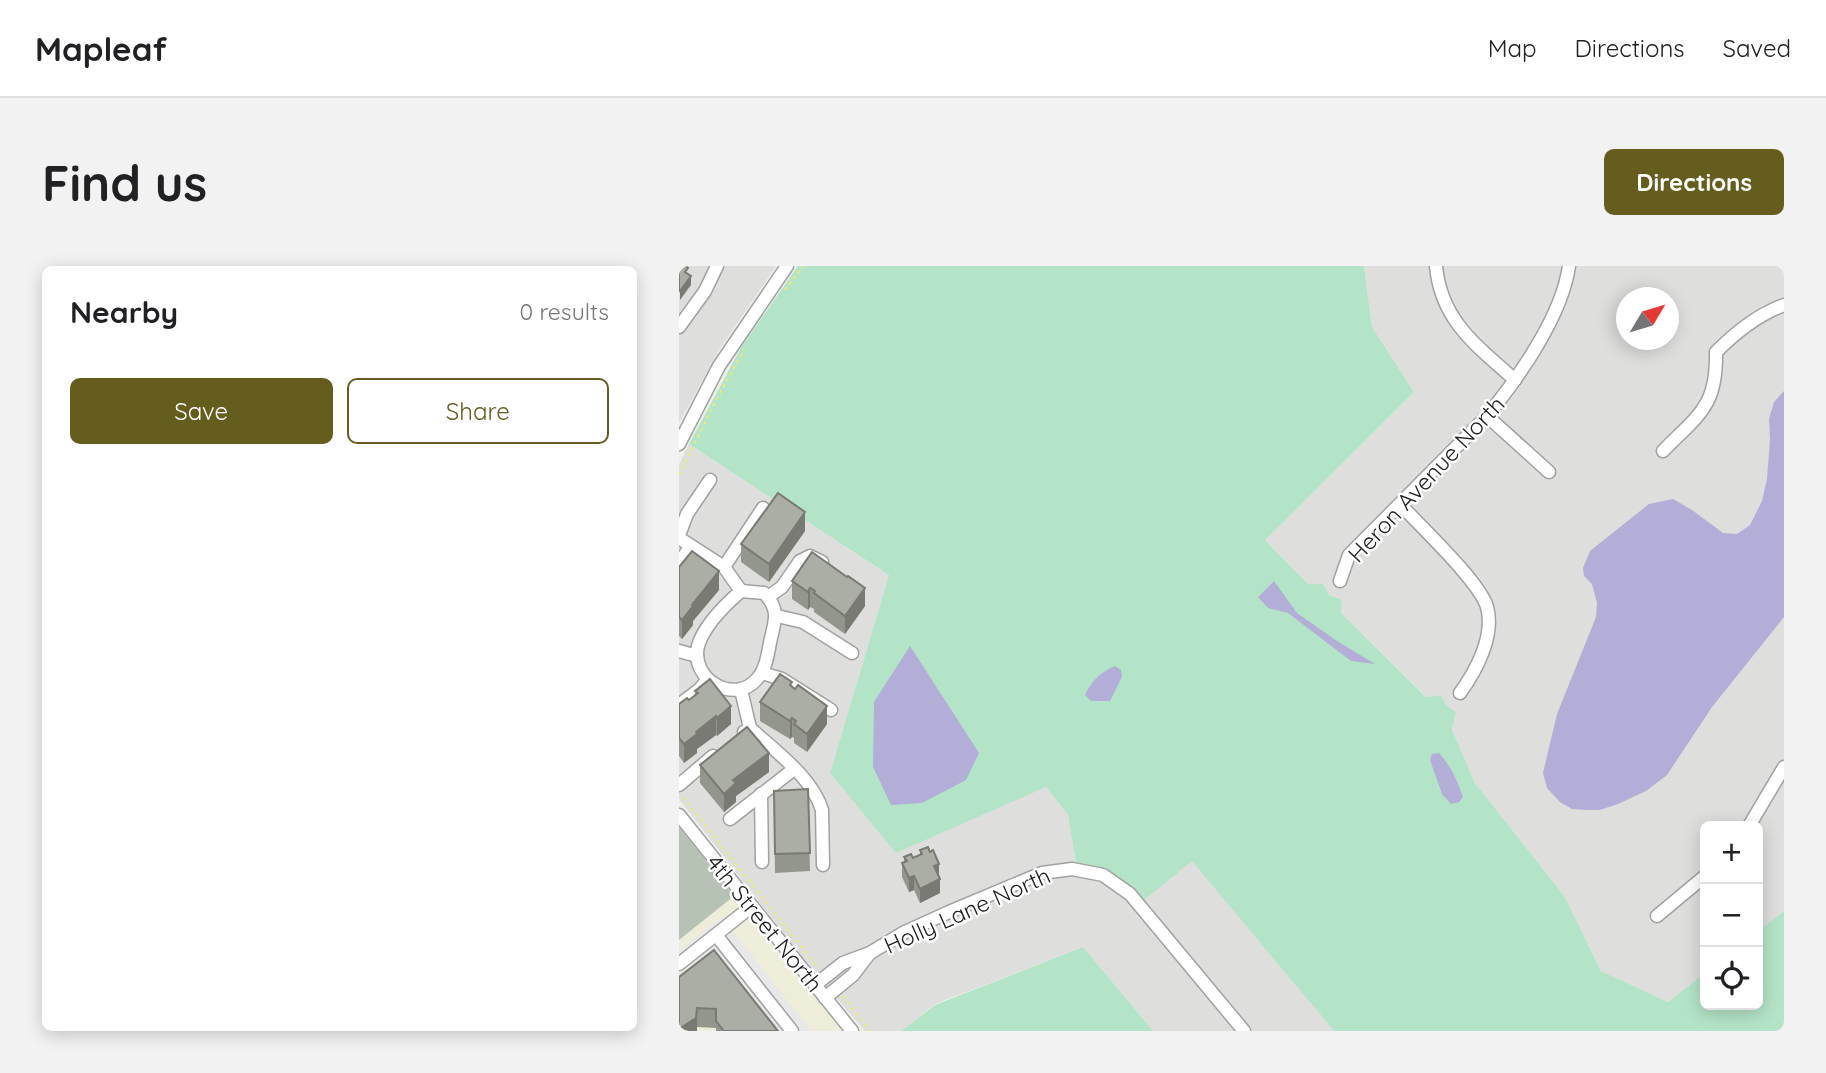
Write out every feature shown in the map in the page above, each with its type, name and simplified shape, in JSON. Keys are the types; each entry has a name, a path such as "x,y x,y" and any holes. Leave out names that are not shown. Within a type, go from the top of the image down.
{"street":[{"path":"679,327 703,293 717,266"},
{"path":"679,444 725,358 787,266"},
{"path":"1436,266 1444,301 1459,328 1515,380"},
{"name":"Heron Avenue North","path":"1340,581 1349,555 1487,416 1515,380 1556,310 1570,266"},
{"path":"1663,451 1708,404 1717,379 1716,352 1731,337 1784,305"},
{"path":"1487,416 1549,472"},
{"path":"710,480 687,514 679,537 724,567 741,591"},
{"path":"1400,503 1475,585 1487,607 1487,634 1473,675 1460,693"},
{"path":"724,567 763,508"},
{"path":"679,563 691,546"},
{"path":"768,597 782,586 804,558 817,558 835,571"},
{"path":"741,591 758,591 768,597 777,616 762,673 751,685 741,690 726,688 707,680 698,666 697,656 698,647 708,627 741,591"},
{"path":"777,616 803,621 852,653"},
{"path":"679,651 697,656"},
{"path":"762,673 782,679 831,710"},
{"path":"679,705 707,680"},
{"path":"741,690 750,728 794,769 820,802 823,865"},
{"path":"680,790 750,728"},
{"path":"1752,821 1784,767"},
{"path":"730,819 794,769"},
{"path":"761,794 762,862"},
{"name":"4th Street North","path":"679,815 852,1031"},
{"name":"Holly Lane North","path":"815,985 843,962 870,953 905,932 1042,873 1056,869 1088,870 1103,875 1130,894 1244,1031"},
{"path":"1657,916 1700,880"},
{"path":"679,964 752,906"},
{"path":"716,935 792,1031"},
{"name":"Holly Lane North","path":"825,998 853,975 870,953"}],"path":[{"path":"783,293 803,266"},
{"path":"679,475 745,347"},
{"path":"680,790 819,970"},
{"path":"840,993 870,1031"}],"shaded area":[{"path":"679,266 776,266 719,350 679,423"},
{"path":"1364,266 1784,266 1784,911 1763,928 1763,821 1700,821 1700,977 1668,1002 1601,971 1565,897 1475,783 1452,730 1456,712 1446,705 1441,695 1427,697 1341,613 1342,600 1329,595 1323,584 1308,584 1265,540 1414,392 1372,327"},
{"path":"1784,391 1784,617 1712,707 1667,775 1646,791 1618,804 1600,810 1572,809 1560,802 1547,788 1543,773 1557,714 1596,617 1597,603 1592,584 1584,576 1583,568 1590,551 1649,504 1673,499 1723,533 1737,534 1750,525 1762,501 1767,479 1769,419 1774,402"},
{"path":"689,444 889,575 830,773 1046,787 1068,815 1076,863 1114,875 1130,886 1143,900 1192,860 1334,1031 1153,1031 1083,947 935,1004 901,1031 865,1031 808,965 679,799 679,465"},
{"path":"1274,581 1297,613 1375,664 1351,661 1288,613 1268,608 1258,597"},
{"path":"910,646 979,753 966,780 922,803 891,805 873,767 874,702"},
{"path":"1115,666 1121,670 1122,677 1110,701 1091,701 1085,695 1091,685 1101,674"},
{"path":"1439,753 1459,785 1463,797 1459,802 1451,804 1442,794 1430,760 1432,754"},
{"path":"679,827 734,896 679,940"},
{"path":"734,896 842,1031 679,1031 679,940"},
{"path":"722,917 811,1031 763,1031 679,996 679,951"}],"green space":[{"path":"798,266 1364,266 1372,327 1414,392 1265,540 1308,584 1323,584 1329,595 1342,600 1341,613 1426,697 1441,695 1446,705 1456,712 1452,730 1475,783 1565,897 1601,971 1668,1002 1700,977 1700,1010 1763,1010 1763,928 1784,911 1784,1031 1334,1031 1192,861 1143,901 1113,876 1076,863 1068,815 1046,787 896,853 830,773 889,575 689,444 742,346"},
{"path":"1083,947 1153,1031 901,1031 935,1005"}],"building":[{"path":"679,266 686,266 688,268 685,272 691,276 680,291 679,290"},
{"path":"778,493 805,512 769,564 741,544"},
{"path":"692,551 719,571 682,620 679,617 679,567"},
{"path":"812,552 865,588 845,616 814,593 815,591 810,588 808,592 792,581"},
{"path":"780,674 792,682 790,685 795,689 798,685 827,706 807,734 794,724 796,721 792,718 790,721 760,702"},
{"path":"710,679 731,706 684,744 679,738 679,704 698,693 695,691"},
{"path":"747,727 769,753 733,780 736,783 724,794 700,765"},
{"path":"808,789 810,853 775,854 774,791"},
{"path":"928,847 930,852 933,850 939,864 934,866 940,879 920,889 914,876 909,878 902,863 907,861 904,857 911,854 913,858 922,854 920,850"},
{"path":"714,950 778,1031 724,1031 716,1021 716,1009 697,1008 696,1018 679,1029 679,977"}]}
